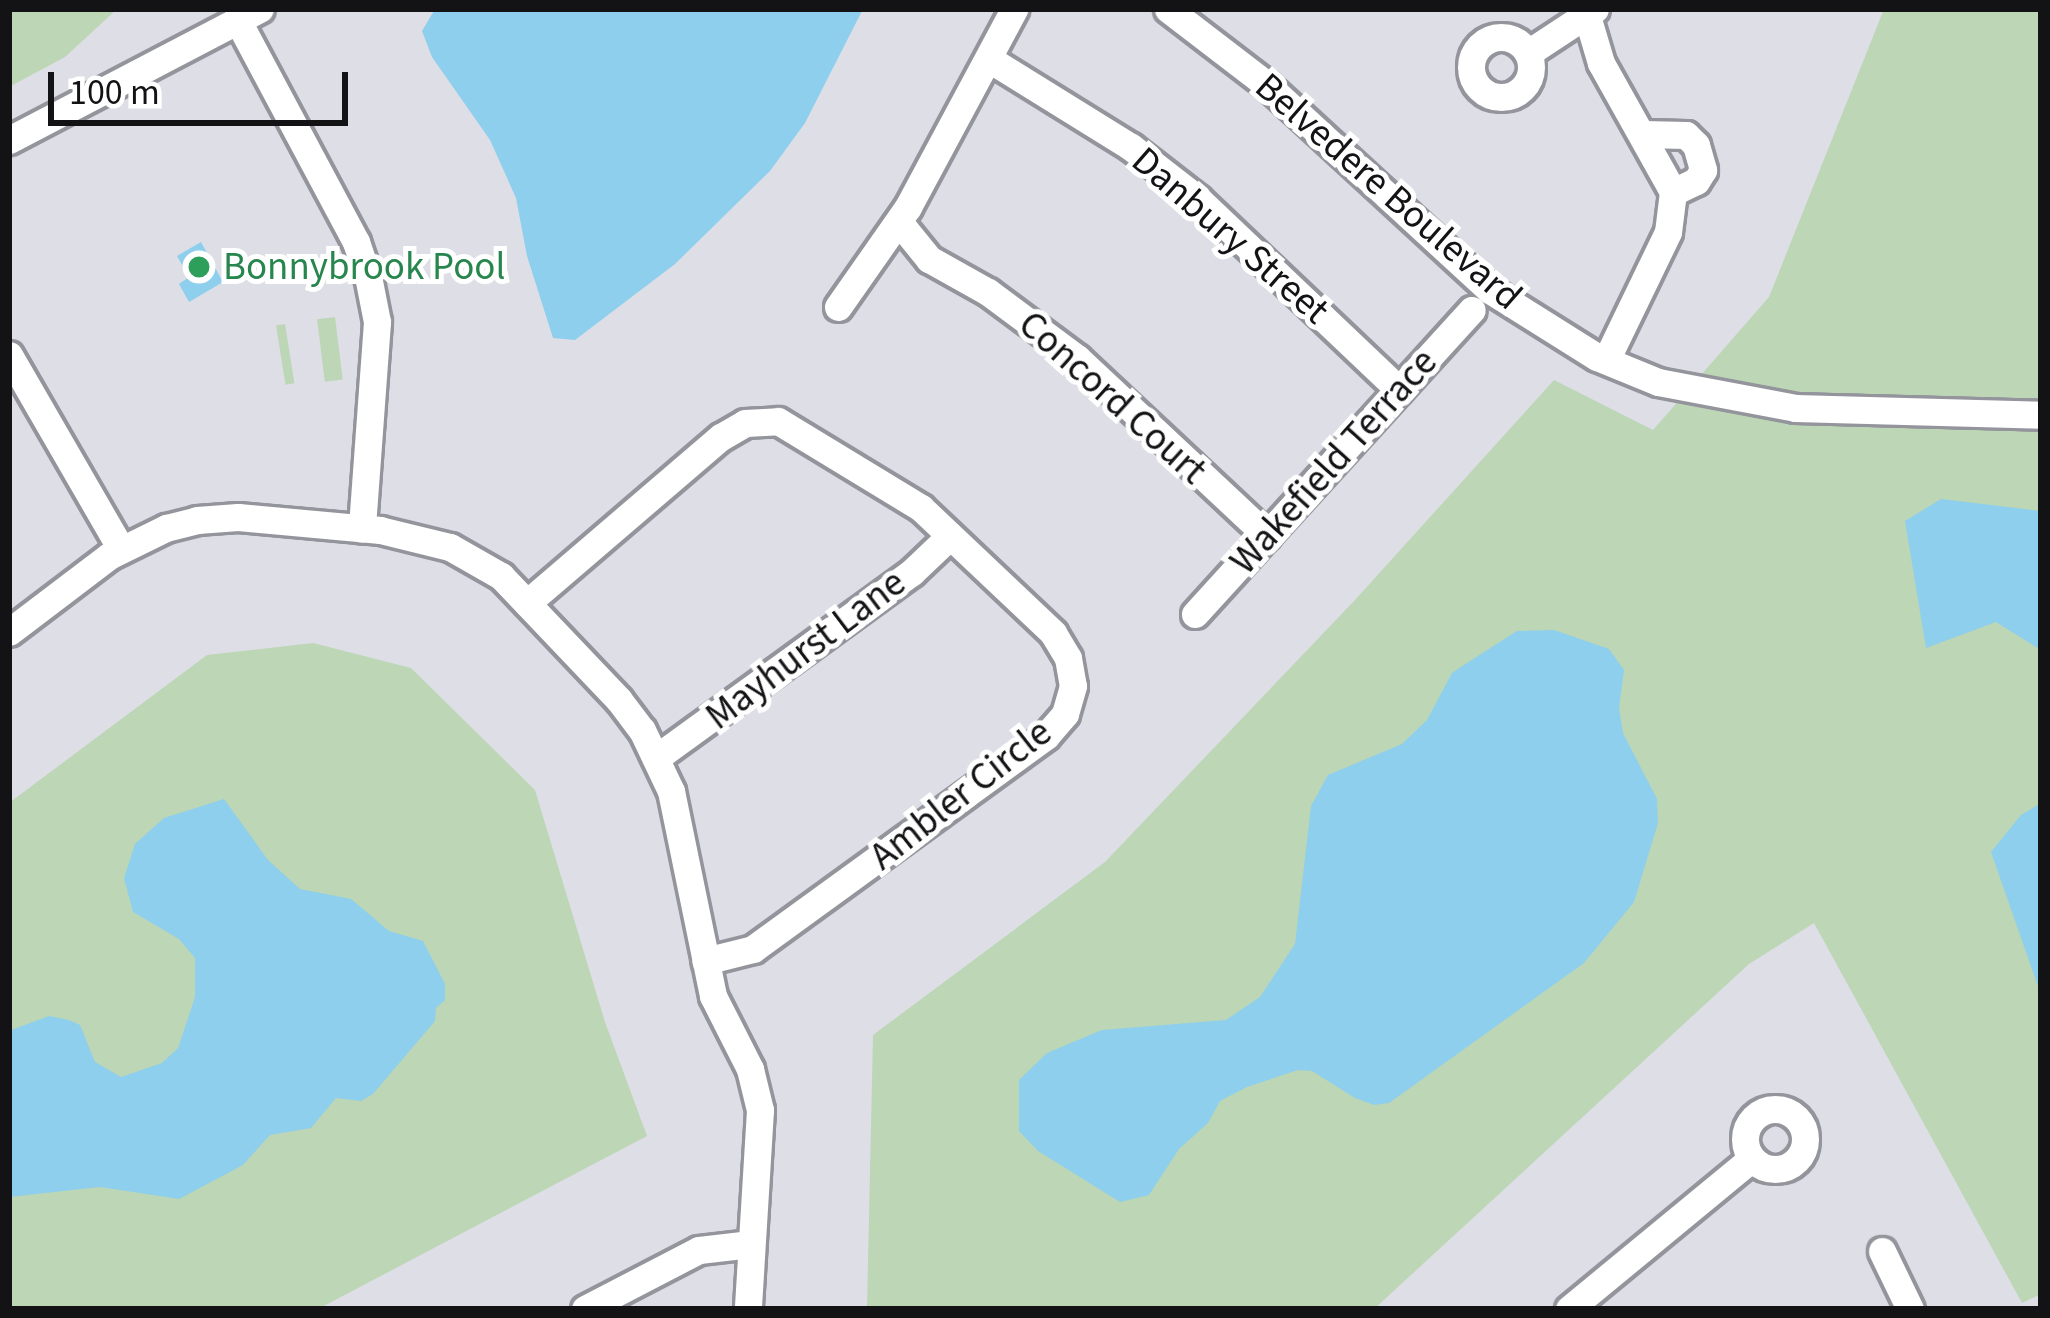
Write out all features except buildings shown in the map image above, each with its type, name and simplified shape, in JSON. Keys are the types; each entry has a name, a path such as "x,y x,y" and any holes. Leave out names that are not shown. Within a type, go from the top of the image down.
{"street":[{"path":"838,307 899,222 1014,9"},
{"name":"Belvedere Boulevard","path":"1168,9 1268,85 1490,290 1606,360 1658,382 1720,398 1796,408 2041,415"},
{"path":"1528,53 1588,11 1601,63 1673,192 1668,232 1606,360"},
{"path":"9,140 249,15 368,276 377,322 362,528"},
{"name":"Danbury Street","path":"989,59 1131,147 1198,199 1400,390"},
{"path":"1642,134 1686,135 1696,145 1703,170 1696,181 1673,192"},
{"name":"Concord Court","path":"899,222 929,260 988,292 1077,358 1267,536"},
{"name":"Wakefield Terrace","path":"1195,614 1472,310"},
{"path":"9,355 121,549"},
{"name":"Ambler Circle","path":"527,603 721,437 746,423 778,421 818,441 921,508 1053,633 1068,658 1073,686 1065,714 1010,765 753,949 705,962"},
{"path":"9,632 121,549 197,520 238,518 362,528 450,547 501,576 619,700 656,758 679,819 712,996 750,1069 760,1110 748,1309"},
{"name":"Mayhurst Lane","path":"656,758 912,572 950,536"},
{"path":"1570,1309 1751,1159"},
{"path":"585,1309 699,1250 752,1244"},
{"path":"1882,1252 1910,1309"}],"green space":[{"path":"9,9 117,9 65,57 9,87"},
{"path":"1884,9 2041,9 2041,1294 2022,1303 1814,923 1749,964 1374,1309 867,1309 873,1035 1105,862 1355,600 1554,380 1653,430 1769,297"},
{"path":"335,317 343,380 325,382 317,319"},
{"path":"285,324 294,383 285,385 276,325"},
{"path":"313,643 411,668 535,790 605,1022 647,1136 318,1309 9,1309 9,803 207,655"}],"water":[{"path":"435,9 863,9 805,123 770,171 675,264 575,340 553,338 527,256 516,198 490,140 432,57 422,31"},
{"name":"Bonnybrook Pool","path":"201,242 223,282 189,302 179,284 189,277 177,256"},
{"path":"1941,499 2041,511 2041,650 1996,622 1926,648 1905,521"},
{"path":"1554,630 1609,649 1624,670 1619,708 1623,733 1657,799 1658,823 1634,902 1584,963 1389,1103 1374,1105 1312,1071 1298,1070 1220,1101 1208,1123 1179,1149 1149,1195 1120,1202 1038,1151 1019,1131 1019,1080 1047,1053 1102,1030 1226,1020 1260,997 1295,944 1311,806 1328,775 1402,744 1427,720 1452,673 1467,663 1517,631"},
{"path":"224,799 268,860 300,889 351,899 389,931 423,941 445,984 445,1000 436,1008 435,1021 373,1094 361,1101 336,1098 311,1128 270,1135 243,1165 179,1199 100,1187 9,1197 9,1031 49,1016 69,1020 80,1025 95,1062 121,1077 162,1063 178,1048 195,997 195,958 179,939 133,912 124,878 135,844 164,818"},
{"path":"2041,803 2041,995 1991,852 2021,815"}],"place":[{"name":"Bonnybrook Pool","path":"199,267"}]}
